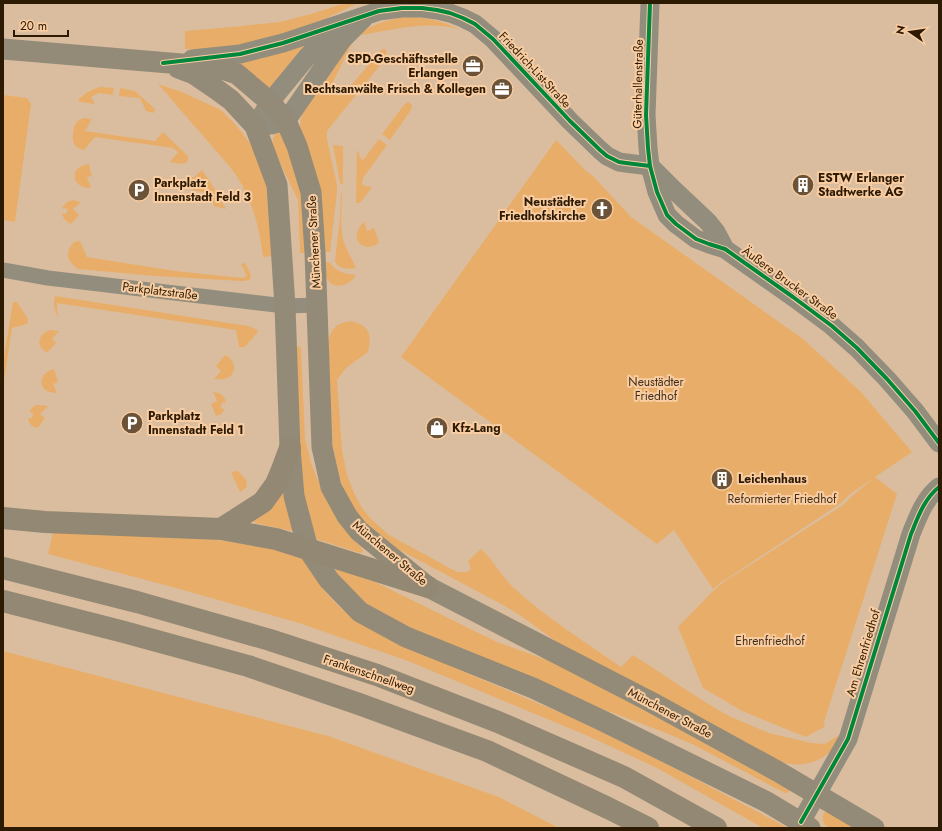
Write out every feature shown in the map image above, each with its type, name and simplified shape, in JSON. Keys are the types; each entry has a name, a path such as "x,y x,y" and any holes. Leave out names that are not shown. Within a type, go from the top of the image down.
{"highway":[{"path":"221,529 263,502 276,484 290,448"},
{"path":"3,518 45,522 221,529 276,539 428,587"},
{"name":"Frankenschnellweg","path":"3,568 137,602 270,640 377,675 498,722 624,777 716,828"},
{"path":"3,601 241,664 359,704 487,751 648,828"}],"main road":[{"name":"Münchener Straße","path":"6,50 217,68 237,74 270,102 286,121 297,146 312,192 322,447 331,487 347,516 360,531 428,587 651,702 817,794 874,828"},
{"name":"Münchener Straße","path":"159,62 194,74 231,100 255,126 277,186 285,306 290,448 294,496 308,549 329,580 360,612 406,637 532,688 587,713 767,802 805,825"}],"street":[{"name":"Güterhallenstraße","path":"650,3 646,114 650,166"},
{"name":"Friedrich-List-Straße","path":"255,126 270,102 307,57 324,40 342,27 379,10 390,8 422,8 450,14 475,24 494,39 570,122 607,156 619,162 650,166"},
{"name":"Friedrich-List-Straße","path":"159,62 240,54 283,43 368,15"},
{"name":"Friedrich-List-Straße","path":"286,121 342,40 368,15"},
{"path":"255,126 271,125 286,121"},
{"name":"Äußere Brucker Straße","path":"650,166 657,192 667,216 696,239 725,249 832,326 857,348 887,380 915,411 939,442"},
{"name":"Parkplatzstraße","path":"3,270 48,278 285,306 317,305"},
{"name":"Am Ehrenfriedhof","path":"805,825 817,794 848,738 911,534 923,507 934,491 939,487"}],"green space":[{"path":"358,3 297,31 262,41 204,50 185,49 185,31 280,22 339,5"},
{"path":"413,17 436,20 458,29 434,25 409,27 361,35 355,39 351,45 331,86 332,91 335,94 344,94 381,50 386,50 387,52 385,59 327,131 327,139 337,185 337,192 330,252 323,252 300,125 302,112 337,55 365,29 399,18"},
{"path":"307,44 269,90 232,62"},
{"path":"158,84 182,92 221,110 235,124 250,143 266,181 273,256 263,257 253,210 237,177"},
{"path":"100,87 114,88 113,95 99,93 91,97 95,104 80,102 78,100 88,92"},
{"path":"120,88 135,91 155,109 155,111 153,113 146,111 140,98 119,96"},
{"path":"3,95 27,98 31,104 15,222 3,220"},
{"path":"408,102 412,105 411,110 390,140 382,134 404,105"},
{"path":"84,118 92,119 85,131 155,141 163,132 188,156 188,161 182,164 170,162 178,152 173,148 95,137 84,150 78,148 74,144 73,139 74,128 79,120"},
{"path":"280,129 300,182 306,253 300,253 298,200 273,148 274,138"},
{"path":"379,139 387,145 363,178 362,185 372,187 360,203 358,203 356,202 357,149 361,159 363,160"},
{"name":"Neustädter Friedhof","path":"556,140 586,171 593,176 631,217 803,339 861,392 912,452 850,494 841,503 724,580 713,589 674,530 657,544 401,357"},
{"path":"333,145 343,146 343,185 340,183"},
{"path":"89,164 92,176 87,177 91,188 80,185 76,182 75,178 77,169"},
{"path":"202,170 226,209 214,206 210,194 193,190 190,178 194,177"},
{"path":"341,193 341,226 343,239 356,268 346,269 339,266 335,261"},
{"path":"73,200 81,202 73,209 79,215 71,224 65,220 62,213 66,214 68,209 62,208 67,202"},
{"path":"364,221 367,231 374,228 379,242 372,247 364,246 358,241 357,238 358,230"},
{"path":"80,241 87,257 175,271 242,278 247,276 241,264 245,263 251,275 250,280 242,281 154,276 78,269 69,260 68,253 74,242"},
{"path":"328,262 340,271 356,275 349,282 341,286 336,286 328,281 326,276 324,263"},
{"path":"55,296 248,326 258,330 245,347 239,347 236,330 57,303 59,318 54,307"},
{"path":"13,302 17,302 28,319 27,324 12,328 3,387 3,363"},
{"path":"351,321 366,328 370,340 368,352 346,368 337,380 342,450 347,475 354,493 362,508 372,520 389,535 457,572 466,572 471,570 468,561 481,549 510,584 527,600 566,630 621,667 633,655 729,716 769,733 811,743 825,744 839,735 836,744 831,750 819,760 804,764 789,764 781,762 557,642 503,605 396,548 369,527 356,513 346,496 339,476 333,446 328,342 335,327 342,323"},
{"path":"50,330 59,331 52,339 56,343 47,353 41,348 39,341 43,334"},
{"path":"298,346 301,349 305,439 311,463 323,492 350,536 363,550 363,552 360,553 316,539 306,509 302,478 296,349"},
{"path":"225,355 232,360 234,364 234,371 229,377 214,379 221,371 216,366"},
{"path":"54,369 58,382 53,384 57,393 47,391 42,385 41,381 47,372"},
{"path":"213,392 222,395 225,398 226,403 222,402 221,408 225,409 221,414 216,416 211,404 217,401"},
{"path":"36,405 48,406 40,414 45,418 38,428 31,425 28,418 32,418 33,413 29,412"},
{"path":"238,471 246,480 247,487 240,492 231,472"},
{"name":"Ehrenfriedhof","path":"875,477 897,494 824,722 824,727 806,737 742,711 703,688 678,627 713,591 725,581 843,505"},
{"path":"282,488 293,531 255,523 254,521"},
{"path":"53,532 207,539 249,544 301,555 329,596 345,612 373,631 394,642 573,718 665,763 788,828 763,828 657,768 588,736 408,661 299,623 48,554"},
{"path":"336,569 375,582 497,642 550,661 643,709 789,789 789,792 785,793 692,744 592,705 397,622 362,601 335,572"},
{"path":"3,651 328,736 499,797 559,828 3,828"},
{"path":"825,812 854,828 828,828 823,819"}],"cycle path":[{"path":"650,3 646,115 648,148 650,166 657,192 667,215 696,239 725,249 832,326 857,348 887,379 915,411 939,443"},
{"path":"163,63 240,54 283,43 379,11 402,8 437,10 450,13 475,24 493,39 570,121 607,156 619,162 650,166"},
{"path":"801,822 848,739 911,534 925,503 939,487"}],"place":[{"name":"SPD-Geschäftsstelle Erlangen","path":"473,66"},
{"name":"Rechtsanwälte Frisch & Kollegen","path":"502,89"},
{"name":"ESTW Erlanger Stadtwerke AG","path":"803,185"},
{"name":"Parkplatz Innenstadt Feld 3","path":"139,190"},
{"name":"Neustädter Friedhofskirche","path":"602,209"},
{"name":"Parkplatz Innenstadt Feld 1","path":"132,423"},
{"name":"Kfz-Lang","path":"437,428"},
{"name":"Leichenhaus","path":"722,479"}],"park label":[{"name":"Reformierter Friedhof","path":"782,499"}]}
